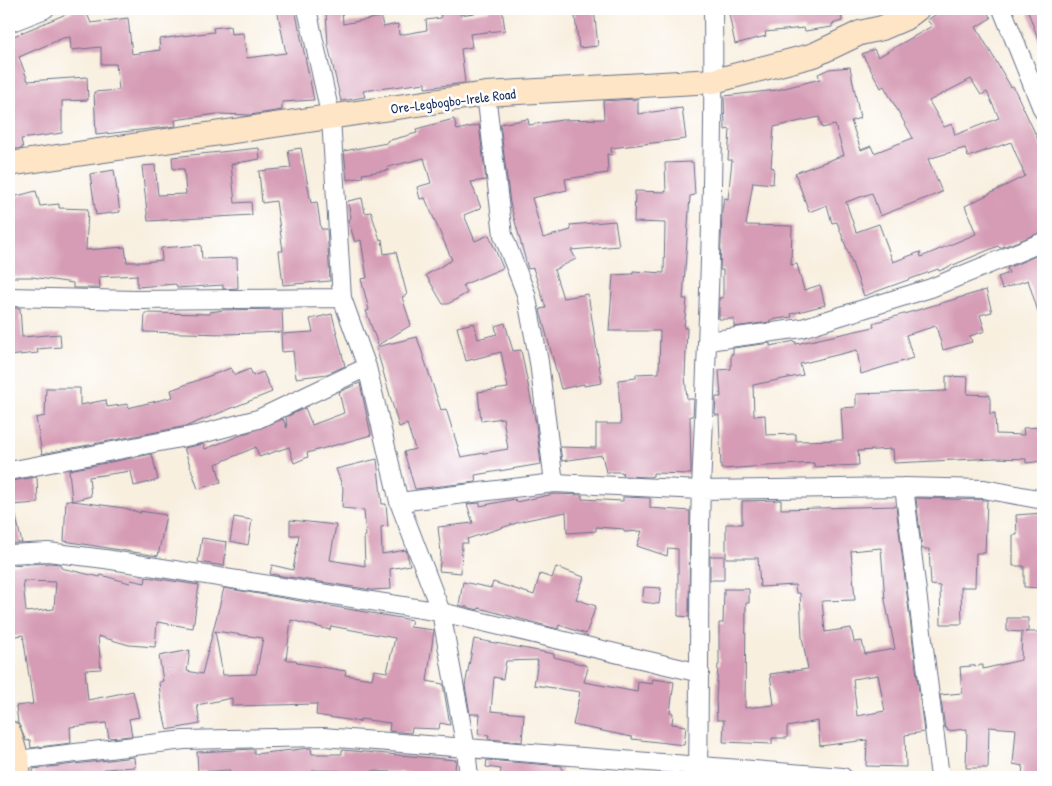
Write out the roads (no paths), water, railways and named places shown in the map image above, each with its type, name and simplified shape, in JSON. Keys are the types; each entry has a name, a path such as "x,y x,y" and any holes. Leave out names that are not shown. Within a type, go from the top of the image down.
{"main road":[{"name":"Ore-Legbogbo-Irele Road","path":"9,164 486,94 714,81 814,55 860,33 882,28 905,18 917,9"},
{"path":"9,733 15,766"}],"street":[{"path":"9,23 45,9"},
{"path":"307,9 331,118 342,298 367,367 398,502 441,612 466,749 469,777"},
{"path":"698,765 701,490 708,341 714,81 713,9"},
{"path":"1002,9 1043,111"},
{"path":"486,94 503,235 526,294 539,362 554,482"},
{"path":"708,341 802,328 930,288 1043,242"},
{"path":"9,297 136,300 342,298"},
{"path":"9,471 200,434 258,419 367,367"},
{"path":"398,502 554,482 701,490 904,487 984,489 1043,500"},
{"path":"904,487 940,777"},
{"path":"9,554 48,552 105,559 441,612 700,673"},
{"path":"15,766 184,740 324,737 698,765 807,776 843,777"}]}
